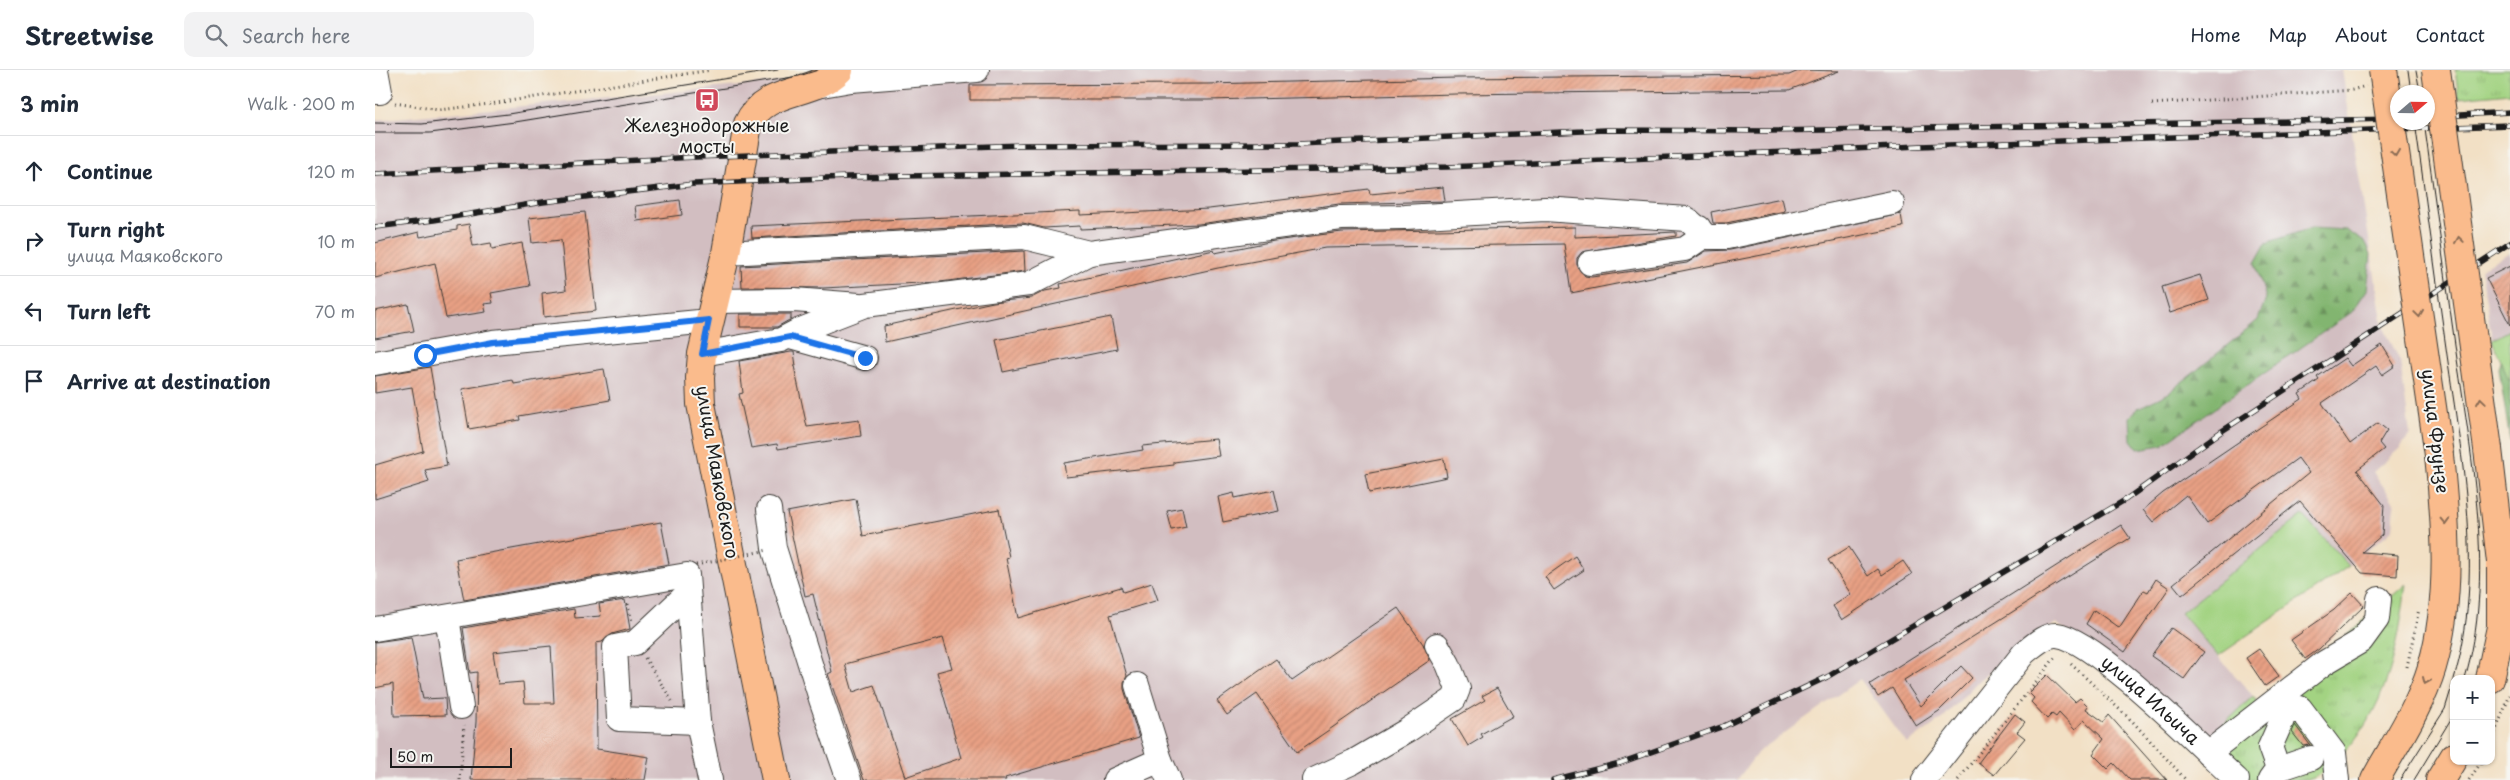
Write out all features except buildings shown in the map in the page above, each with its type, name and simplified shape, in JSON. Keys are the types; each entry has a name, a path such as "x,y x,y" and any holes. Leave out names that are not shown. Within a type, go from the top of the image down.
{"main road":[{"name":"улица Маяковского","path":"776,780 701,404 700,378 702,354 726,253 747,124 751,116 760,107 819,82 839,70"},
{"path":"2436,70 2488,449 2501,562 2501,627 2491,675"},
{"name":"улица Фрунзе","path":"2375,780 2413,712 2432,668 2440,632 2446,579 2445,515 2439,455 2376,78"},
{"path":"2440,780 2450,764"}],"street":[{"path":"797,90 826,83 895,72 977,70"},
{"path":"375,363 493,342 794,300 865,305 1029,284 1089,253 1341,218 1405,217 1545,209 1687,219 1707,237 1727,238 1892,203"},
{"path":"1590,263 1685,249 1698,240 1699,228"},
{"path":"726,253 1024,237 1089,253"},
{"path":"702,354 790,337 798,331 865,305"},
{"path":"790,337 865,358"},
{"path":"769,509 775,548 821,699 849,780"},
{"path":"375,630 687,576 698,722 710,780"},
{"path":"687,594 635,643 615,647 619,719 698,722"},
{"path":"2207,753 2324,663 2361,640 2377,620 2379,599"},
{"path":"447,617 461,707"},
{"name":"улица Ильича","path":"2052,642 2069,638 2122,675 2237,780"},
{"path":"1924,780 2024,653 2052,642"},
{"path":"1314,780 1353,762 1408,730 1454,699 1458,689 1448,664 1437,645"},
{"path":"1115,780 1164,770 1137,685"},
{"path":"2319,748 2274,774 2269,747 2289,716 2300,708 2319,748 2334,753 2337,780"}],"path":[{"path":"377,85 397,104 439,110 518,100 711,70"},
{"path":"2152,104 2352,90 2376,78"},
{"path":"696,565 768,550"},
{"path":"2405,676 2421,601"},
{"path":"1957,780 2052,642 2133,722 2186,780"},
{"path":"2495,732 2510,695"},
{"path":"460,780 464,734 461,707"},
{"path":"2469,780 2479,765"}],"shaded area":[{"path":"908,70 2342,70 2383,326 2400,361 2410,434 2399,449 2373,472 2395,503 2393,529 2349,566 2303,515 2181,614 2253,696 2208,740 2056,623 1980,679 1943,718 1907,744 1860,679 1758,752 1737,780 375,780 375,120"},
{"path":"2510,252 2510,330 2492,340 2481,268"}],"green space":[{"path":"2455,70 2510,70 2510,93 2459,98"},
{"path":"2311,228 2346,230 2366,243 2371,254 2367,290 2352,312 2162,445 2138,449 2131,440 2130,417 2138,408 2169,393 2258,320 2266,298 2255,263 2266,243"},
{"path":"2510,330 2510,380 2509,380 2492,340"},
{"path":"2503,356 2510,357 2510,442 2499,368"},
{"path":"2303,515 2349,566 2218,656 2181,613"},
{"path":"2406,584 2394,654 2380,697 2357,737 2327,769 2311,779 2250,780 2208,740 2253,696 2263,708"}],"tram line":[{"path":"375,123 422,124 508,114 778,70"},
{"path":"375,133 430,133 515,122 799,76 818,70"},
{"path":"2408,70 2410,85"},
{"path":"2416,70 2419,85"},
{"path":"2416,130 2459,435 2468,517 2468,599 2463,640 2455,675"},
{"path":"2425,130 2469,438 2478,519 2479,601 2474,640 2466,675"},
{"path":"2400,780 2445,709 2450,693"},
{"path":"2414,780 2450,720"}],"railway":[{"path":"2435,117 2510,112"},
{"path":"375,174 696,157 1022,145 1298,144 1606,130 1768,131 2390,119"},
{"path":"375,227 434,220 543,202 694,184 847,177 1447,167 1920,146 2510,125"},
{"path":"1553,780 1620,763 1724,726 1827,677 2125,500 2222,431 2510,243"}],"place":[{"name":"Железнодорожные мосты","path":"707,100"}],"route":[{"path":"425,355 493,342 623,331 709,320 702,354 790,337 865,358"}]}
